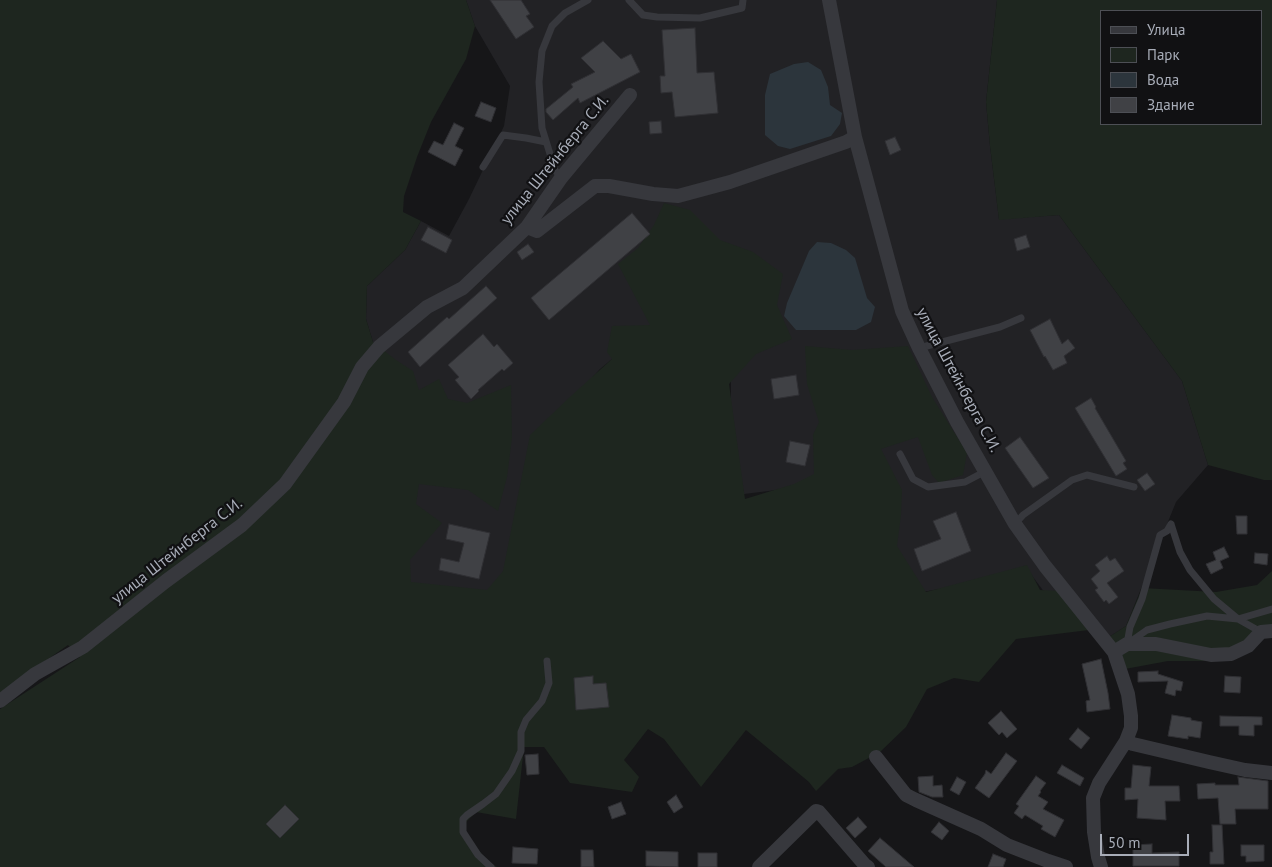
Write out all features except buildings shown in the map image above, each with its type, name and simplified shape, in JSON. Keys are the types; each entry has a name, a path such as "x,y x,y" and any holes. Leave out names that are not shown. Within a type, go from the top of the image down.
{"street":[{"name":"улица Штейнберга С.И.","path":"829,0 855,136 902,311 957,422 1015,524 1045,566 1114,652"},
{"name":"улица Штейнберга С.И.","path":"0,702 36,674 83,646 242,525 285,484 344,402 362,367 379,347 427,307 464,288 527,227 561,178 630,95"},
{"path":"527,227 537,231 594,186 609,186 653,194 678,196 730,182 846,142 855,136"},
{"path":"1101,867 1094,832 1093,798 1099,783 1126,741 1131,728 1128,694 1114,652 1128,644 1156,644 1211,656 1231,654 1248,646 1267,632"},
{"path":"1126,741 1245,770 1272,772"},
{"path":"876,757 906,794 916,800 981,829 1008,844 1066,867"},
{"path":"758,867 816,811 820,812 868,867"}],"lane":[{"path":"561,178 555,170 542,128 539,82 542,51 552,26 566,13 588,0"},
{"path":"629,0 643,15 700,18 742,8 744,0"},
{"path":"483,167 503,136 546,142"},
{"path":"919,348 1000,327 1021,318"},
{"path":"900,454 913,479 928,487 965,482 986,471"},
{"path":"1015,524 1023,514 1072,480 1087,475 1134,487"},
{"path":"1128,644 1130,627 1142,599 1160,535 1171,524 1180,552 1190,570 1214,599 1238,619 1267,632"},
{"path":"1128,644 1147,630 1170,624 1207,616 1238,619 1272,608"},
{"path":"491,867 478,855 463,832 463,819 467,814 496,794 512,771 521,751 521,732 526,720 542,701 549,683 547,661"}],"shaded area":[{"path":"466,0 997,0 986,102 999,219 1059,215 1182,381 1208,465 1176,502 1126,626 1109,637 1045,593 1030,573 917,593 834,483 744,494 731,423 731,370 693,292 600,369 529,448 511,588 488,612 413,590 399,575 373,342 366,319 367,286 405,250 421,221 449,236 504,126 510,86 475,26"}],"green space":[{"path":"0,0 466,0 475,26 466,59 431,122 404,196 403,212 421,221 405,250 367,286 366,319 373,342 413,371 419,390 439,379 448,399 467,403 511,385 512,438 507,477 498,511 468,490 419,484 416,504 442,523 410,560 411,582 487,590 503,571 530,435 612,359 607,352 612,326 650,325 618,264 638,248 654,225 664,203 690,210 720,240 753,252 783,274 777,305 792,339 756,354 729,384 745,499 794,484 814,474 813,435 819,422 807,384 805,346 852,350 908,346 932,397 967,453 963,475 939,483 932,475 918,437 881,449 902,490 897,546 926,592 1027,565 1040,590 1061,591 1089,630 1016,639 979,682 954,678 927,689 906,727 880,752 852,767 838,769 816,791 809,782 746,730 701,787 664,739 648,729 624,760 639,777 632,792 570,783 544,747 524,747 516,819 476,812 466,822 466,831 475,846 488,861 497,867 0,867 0,709 80,657 68,645 0,693"},
{"path":"997,0 1272,0 1272,480 1264,480 1208,465 1182,381 1059,215 999,220 986,102"},
{"path":"1272,571 1272,637 1266,637 1229,661 1168,661 1125,669 1109,637 1126,626 1142,588 1216,592 1257,585"}],"water":[{"path":"808,62 821,70 828,87 830,105 842,113 840,124 831,136 790,149 778,146 765,135 765,95 770,74 794,64"},
{"path":"817,242 831,243 846,250 855,258 867,298 875,307 871,322 856,330 796,330 784,316 787,303 809,251"}]}
